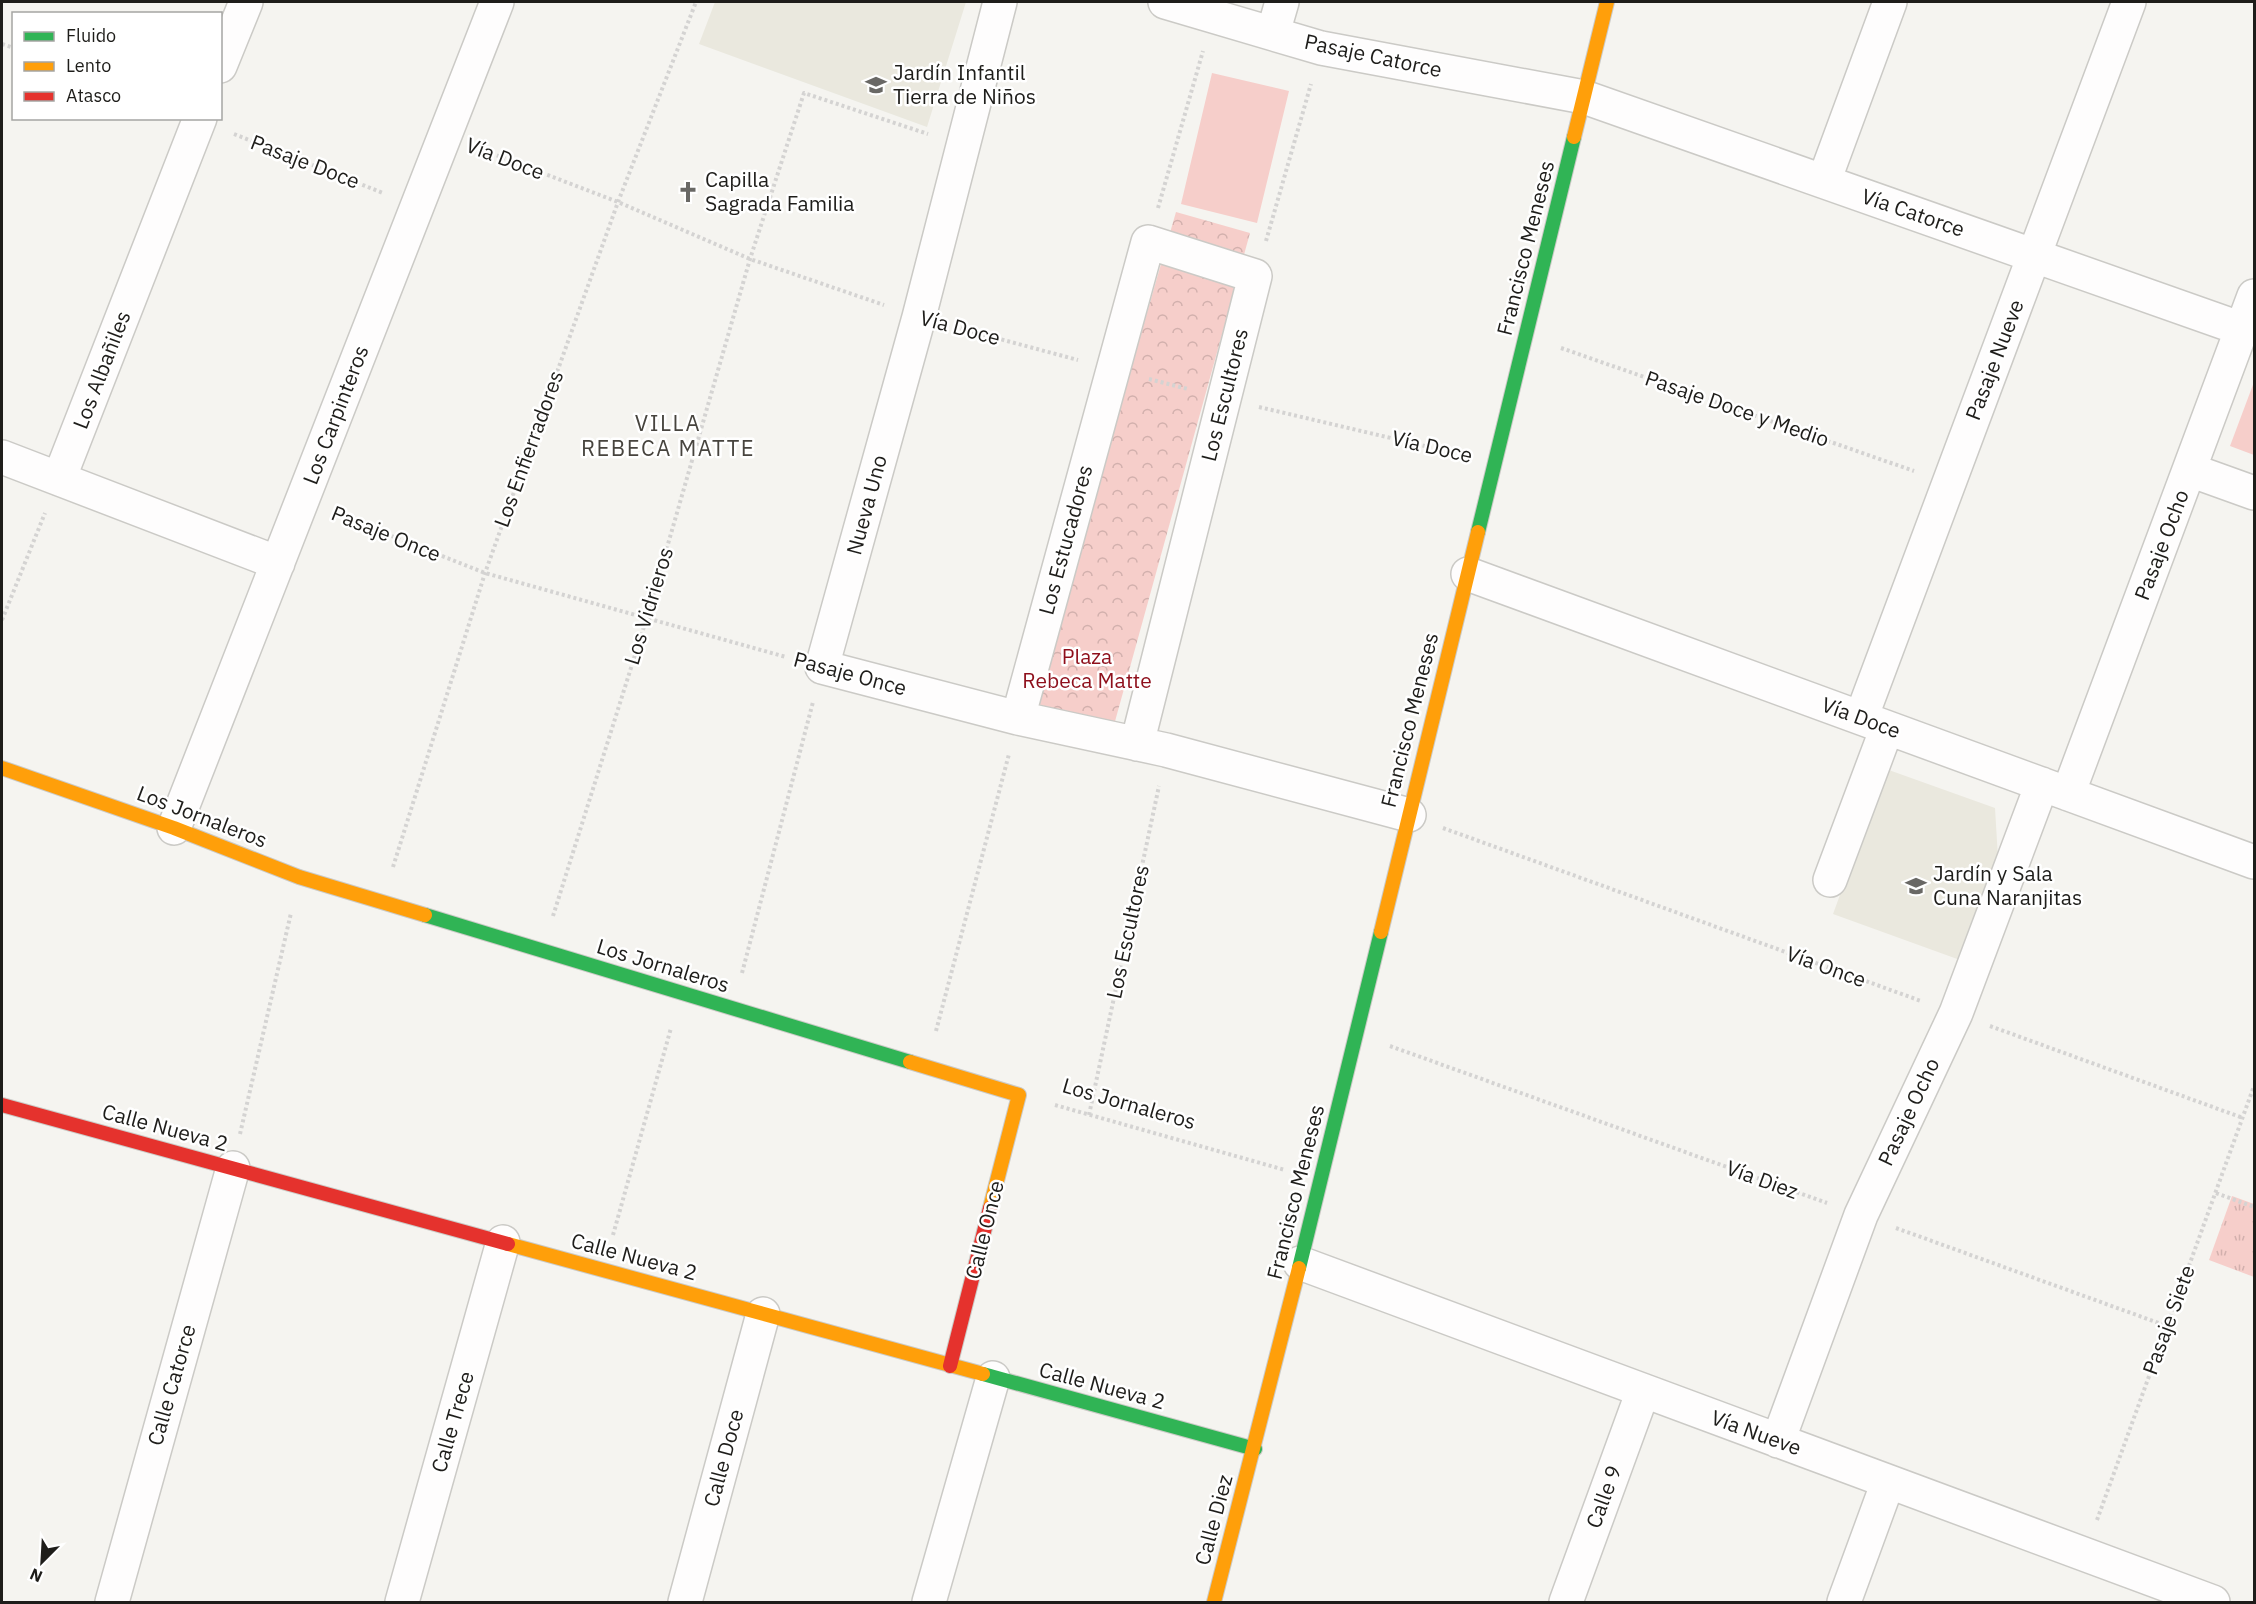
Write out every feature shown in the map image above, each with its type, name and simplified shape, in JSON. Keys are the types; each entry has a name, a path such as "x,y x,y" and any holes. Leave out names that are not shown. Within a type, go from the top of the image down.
{"street":[{"path":"222,61 246,2"},
{"name":"Los Carpinteros","path":"174,828 496,2"},
{"name":"Nueva Uno","path":"822,667 919,317 1000,2"},
{"name":"Pasaje Catorce","path":"1165,2 1321,48 1584,97"},
{"path":"1273,33 1282,2"},
{"name":"Francisco Meneses","path":"1255,1449 1607,2"},
{"path":"1824,181 1890,2"},
{"name":"Pasaje Nueve","path":"1830,880 1874,723 1949,483 2129,2"},
{"name":"Vía Catorce","path":"1584,97 2242,329"},
{"name":"Los Albañiles","path":"59,479 200,120"},
{"path":"1148,243 1255,276"},
{"name":"Los Estucadores","path":"1018,718 1111,369 1148,243"},
{"name":"Los Escultores","path":"1152,747 1225,399 1255,276"},
{"name":"Pasaje Ocho","path":"1778,1441 1861,1215 1956,1014 2055,789 2190,470 2254,296"},
{"path":"2,457 278,563"},
{"path":"2190,470 2254,494"},
{"name":"Vía Doce","path":"1468,574 2254,862"},
{"name":"Pasaje Once","path":"822,667 1018,718 1152,747 1409,815"},
{"name":"Los Jornaleros","path":"2,768 174,828 299,877 1019,1095"},
{"name":"Calle Once","path":"950,1366 1019,1095"},
{"name":"Calle Nueva 2","path":"2,1105 1255,1449"},
{"name":"Calle Catorce","path":"112,1602 233,1168"},
{"name":"Calle Trece","path":"402,1602 503,1242"},
{"name":"Vía Nueve","path":"1300,1263 2084,1555 2147,1591 2213,1602"},
{"name":"Calle Doce","path":"685,1602 763,1314"},
{"path":"929,1602 993,1378"},
{"name":"Calle 9","path":"1566,1602 1643,1391"},
{"name":"Calle Diez","path":"1214,1602 1255,1449"},
{"path":"1844,1602 1887,1482"}],"path":[{"name":"Los Enfierradores","path":"381,903 485,573 618,202 696,2"},
{"path":"1148,243 1213,15"},
{"path":"1255,276 1321,48"},
{"name":"Los Vidrieros","path":"542,951 647,617 750,259 804,93 963,146"},
{"name":"Pasaje Doce","path":"200,120 417,206"},
{"name":"Vía Doce","path":"445,135 618,202 750,259 919,317 1225,399 1495,462"},
{"name":"Pasaje Doce y Medio","path":"1526,335 1949,483"},
{"path":"2,620 59,479"},
{"name":"Pasaje Once","path":"302,500 485,573 822,667"},
{"path":"733,1009 822,667"},
{"path":"926,1067 1018,718"},
{"name":"Los Escultores","path":"1089,1115 1152,747"},
{"name":"Vía Once","path":"1409,815 2243,1118"},
{"path":"233,1168 299,877"},
{"path":"603,1270 681,993"},
{"name":"Vía Diez","path":"1356,1034 2167,1326"},
{"name":"Pasaje Siete","path":"2084,1555 2254,1086"},
{"name":"Los Jornaleros","path":"1019,1095 1320,1180"},
{"path":"2216,1193 2254,1208"}],"shaded area":[{"name":"Jardín Infantil Tierra de Niños","path":"715,2 966,2 927,127 699,44"},
{"name":"Jardín y Sala Cuna Naranjitas","path":"1886,769 1995,808 1998,858 1960,960 1833,914"}],"green space":[{"path":"1212,73 1289,91 1257,223 1181,204"},
{"name":"Plaza Rebeca Matte","path":"1176,212 1250,233 1114,725 1034,705"},
{"path":"2254,382 2254,455 2230,446"},
{"path":"2232,1196 2254,1204 2254,1277 2209,1260"}],"traffic: fast":[{"path":"1478,532 1574,137"},
{"path":"425,915 910,1062"},
{"path":"1299,1268 1381,932"},
{"path":"983,1374 1255,1449"}],"traffic: slow":[{"path":"1574,137 1607,2"},
{"path":"1381,932 1478,532"},
{"path":"2,768 174,828 299,877 425,915"},
{"path":"910,1062 1019,1095 990,1208"},
{"path":"508,1244 983,1374"},
{"path":"1214,1602 1299,1268"}],"traffic: jam":[{"path":"2,1105 508,1244"},
{"path":"950,1366 990,1208"}],"place":[{"name":"Jardín Infantil Tierra de Niños","path":"876,85"},
{"name":"Capilla Sagrada Familia","path":"688,192"},
{"name":"Jardín y Sala Cuna Naranjitas","path":"1916,886"}],"district":[{"name":"VILLA REBECA MATTE","path":"668,436"}]}
